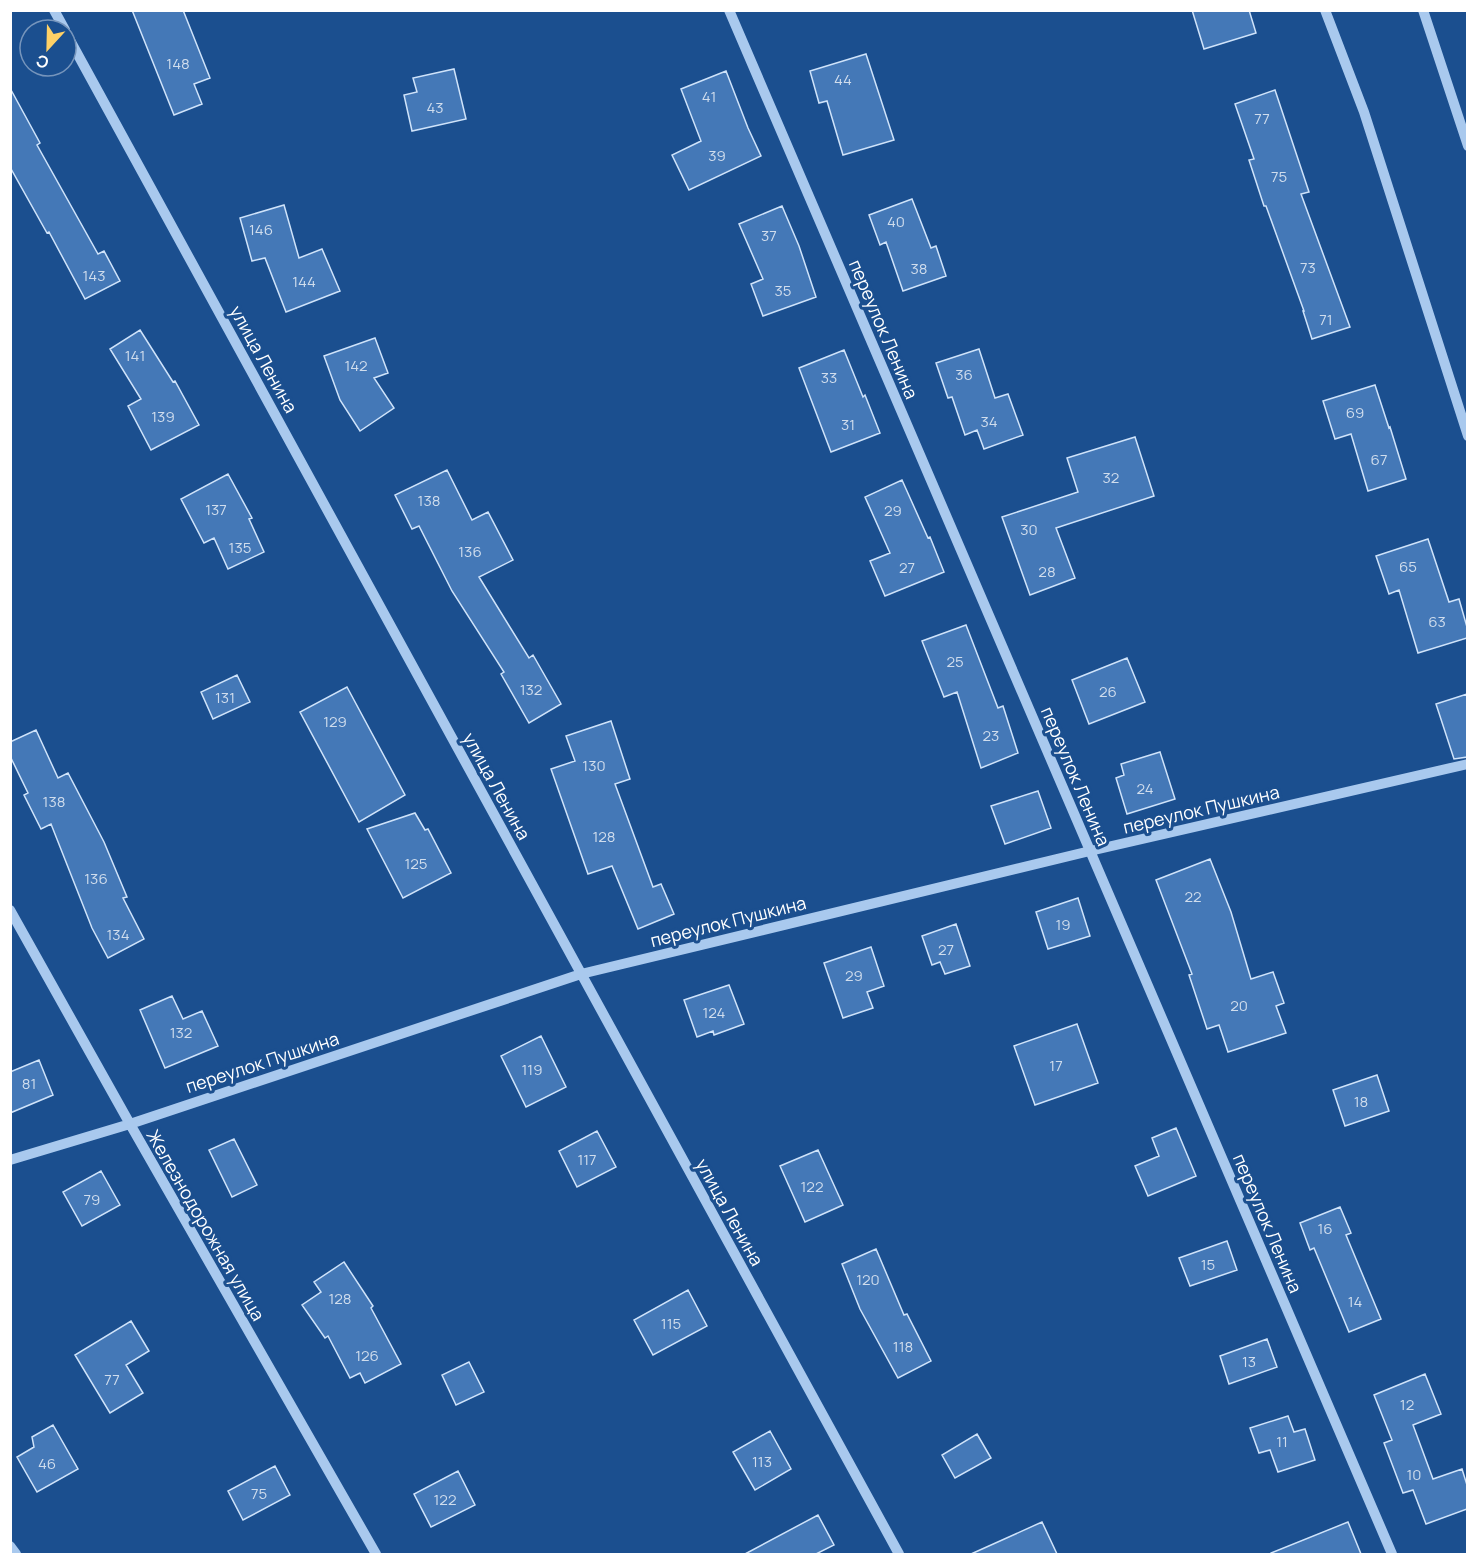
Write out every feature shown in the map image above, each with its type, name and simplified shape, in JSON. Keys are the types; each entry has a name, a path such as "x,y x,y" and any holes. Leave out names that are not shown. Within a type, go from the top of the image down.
{"street":[{"name":"переулок Ленина","path":"729,10 1392,1554"},
{"path":"1325,10 1364,112 1467,436"},
{"path":"1422,10 1467,146"},
{"name":"улица Ленина","path":"78,55 899,1554"},
{"name":"переулок Пушкина","path":"10,1160 130,1124 581,974 1090,851 1467,764"},
{"name":"Железнодорожная улица","path":"10,910 376,1554"},
{"path":"10,1546 16,1554"}],"building":[{"path":"132,10 183,10 210,78 194,84 202,104 174,115"},
{"path":"1192,10 1249,10 1256,33 1204,49"},
{"path":"866,54 894,140 843,155 827,101 819,103 810,71"},
{"path":"454,69 466,119 412,131 404,95 417,92 413,78"},
{"path":"726,71 761,156 689,190 672,155 701,141 681,89"},
{"path":"10,88 40,143 37,145 98,254 104,251 120,281 85,299 10,167"},
{"path":"1275,90 1309,192 1301,194 1350,327 1312,339 1304,311 1266,206 1264,206 1249,160 1254,159 1235,104"},
{"path":"912,199 931,248 936,246 946,276 903,291 886,242 880,245 869,215"},
{"path":"284,205 299,258 322,249 340,291 286,312 265,258 252,261 240,218"},
{"path":"782,206 799,246 816,297 763,316 751,284 763,279 739,224"},
{"path":"140,330 173,382 175,381 199,425 151,450 128,406 141,399 110,349"},
{"path":"375,338 388,373 374,378 394,408 360,431 340,400 324,356"},
{"path":"979,349 995,398 1008,394 1023,435 984,449 977,430 965,435 952,397 948,398 936,363"},
{"path":"844,350 880,433 831,452 799,368"},
{"path":"1375,385 1406,479 1368,491 1351,434 1335,439 1323,401"},
{"path":"1135,437 1154,496 1056,528 1075,578 1030,595 1002,517 1078,492 1067,458"},
{"path":"447,470 472,520 488,512 513,560 479,577 529,658 533,655 561,704 529,723 501,674 504,672 452,591 419,526 412,529 395,495"},
{"path":"228,474 252,518 249,519 264,552 228,569 214,538 204,543 181,499"},
{"path":"902,480 944,572 885,596 870,561 890,553 865,497"},
{"path":"1428,539 1449,602 1459,599 1467,627 1467,638 1418,653 1399,590 1389,594 1376,556"},
{"path":"966,625 998,708 1003,706 1018,753 981,768 957,692 944,697 922,641"},
{"path":"1127,658 1145,702 1089,724 1072,680"},
{"path":"237,675 250,702 213,719 201,692"},
{"path":"347,687 405,795 359,822 300,712"},
{"path":"1467,694 1467,757 1454,759 1436,704"},
{"path":"611,721 630,779 615,784 653,887 661,884 674,914 638,929 612,866 588,874 551,769 575,761 566,736"},
{"path":"36,730 58,778 68,773 104,842 127,897 123,898 144,939 108,958 92,928 51,824 41,829 24,795 28,793 10,756 10,742"},
{"path":"1160,752 1175,799 1127,814 1116,778 1124,775 1121,764"},
{"path":"1038,791 1051,828 1005,844 991,806"},
{"path":"415,813 425,830 428,829 451,873 403,898 367,829"},
{"path":"1210,859 1231,912 1251,979 1273,972 1284,1003 1276,1006 1286,1033 1228,1052 1219,1025 1207,1029 1189,975 1192,974 1156,880"},
{"path":"1078,898 1090,936 1048,949 1036,912"},
{"path":"956,924 970,966 945,974 940,962 932,965 922,936"},
{"path":"871,947 884,986 867,992 873,1008 843,1018 824,963"},
{"path":"729,985 744,1024 714,1035 713,1031 697,1037 684,1000"},
{"path":"172,996 183,1019 202,1011 218,1046 165,1068 140,1010"},
{"path":"1077,1024 1098,1083 1035,1105 1014,1046"},
{"path":"541,1036 566,1087 526,1107 501,1056"},
{"path":"39,1060 53,1095 10,1113 10,1072"},
{"path":"1377,1075 1389,1111 1345,1126 1333,1090"},
{"path":"1176,1128 1196,1176 1148,1196 1135,1166 1159,1156 1152,1138"},
{"path":"597,1131 616,1167 577,1187 559,1151"},
{"path":"234,1139 257,1185 232,1197 209,1150"},
{"path":"818,1150 843,1205 805,1222 780,1166"},
{"path":"101,1171 120,1205 82,1226 63,1192"},
{"path":"1340,1207 1351,1233 1346,1235 1381,1319 1349,1332 1314,1248 1310,1250 1300,1223"},
{"path":"1227,1241 1237,1270 1190,1286 1179,1258"},
{"path":"876,1249 904,1315 907,1314 931,1361 898,1378 860,1309 842,1264"},
{"path":"344,1262 373,1306 371,1308 401,1364 365,1383 360,1373 350,1378 328,1336 325,1338 302,1305 321,1292 314,1282"},
{"path":"688,1290 707,1326 653,1355 634,1320"},
{"path":"131,1321 149,1351 126,1365 143,1393 110,1413 75,1355"},
{"path":"1267,1339 1277,1367 1229,1384 1220,1356"},
{"path":"469,1362 484,1392 456,1405 442,1375"},
{"path":"1425,1374 1441,1414 1413,1425 1433,1479 1462,1469 1467,1485 1467,1509 1426,1524 1413,1490 1403,1493 1384,1443 1392,1440 1374,1395"},
{"path":"1288,1416 1294,1432 1305,1429 1315,1460 1278,1472 1270,1450 1259,1453 1250,1428"},
{"path":"53,1425 78,1469 37,1492 17,1457 34,1447 32,1437"},
{"path":"770,1431 791,1469 755,1490 733,1452"},
{"path":"977,1434 991,1458 955,1478 942,1455"},
{"path":"275,1466 290,1495 243,1520 228,1491"},
{"path":"458,1471 475,1505 431,1527 414,1494"},
{"path":"818,1515 834,1545 816,1554 745,1554"},
{"path":"1042,1522 1057,1554 971,1554"},
{"path":"1348,1522 1361,1554 1271,1554 1271,1553"}]}
